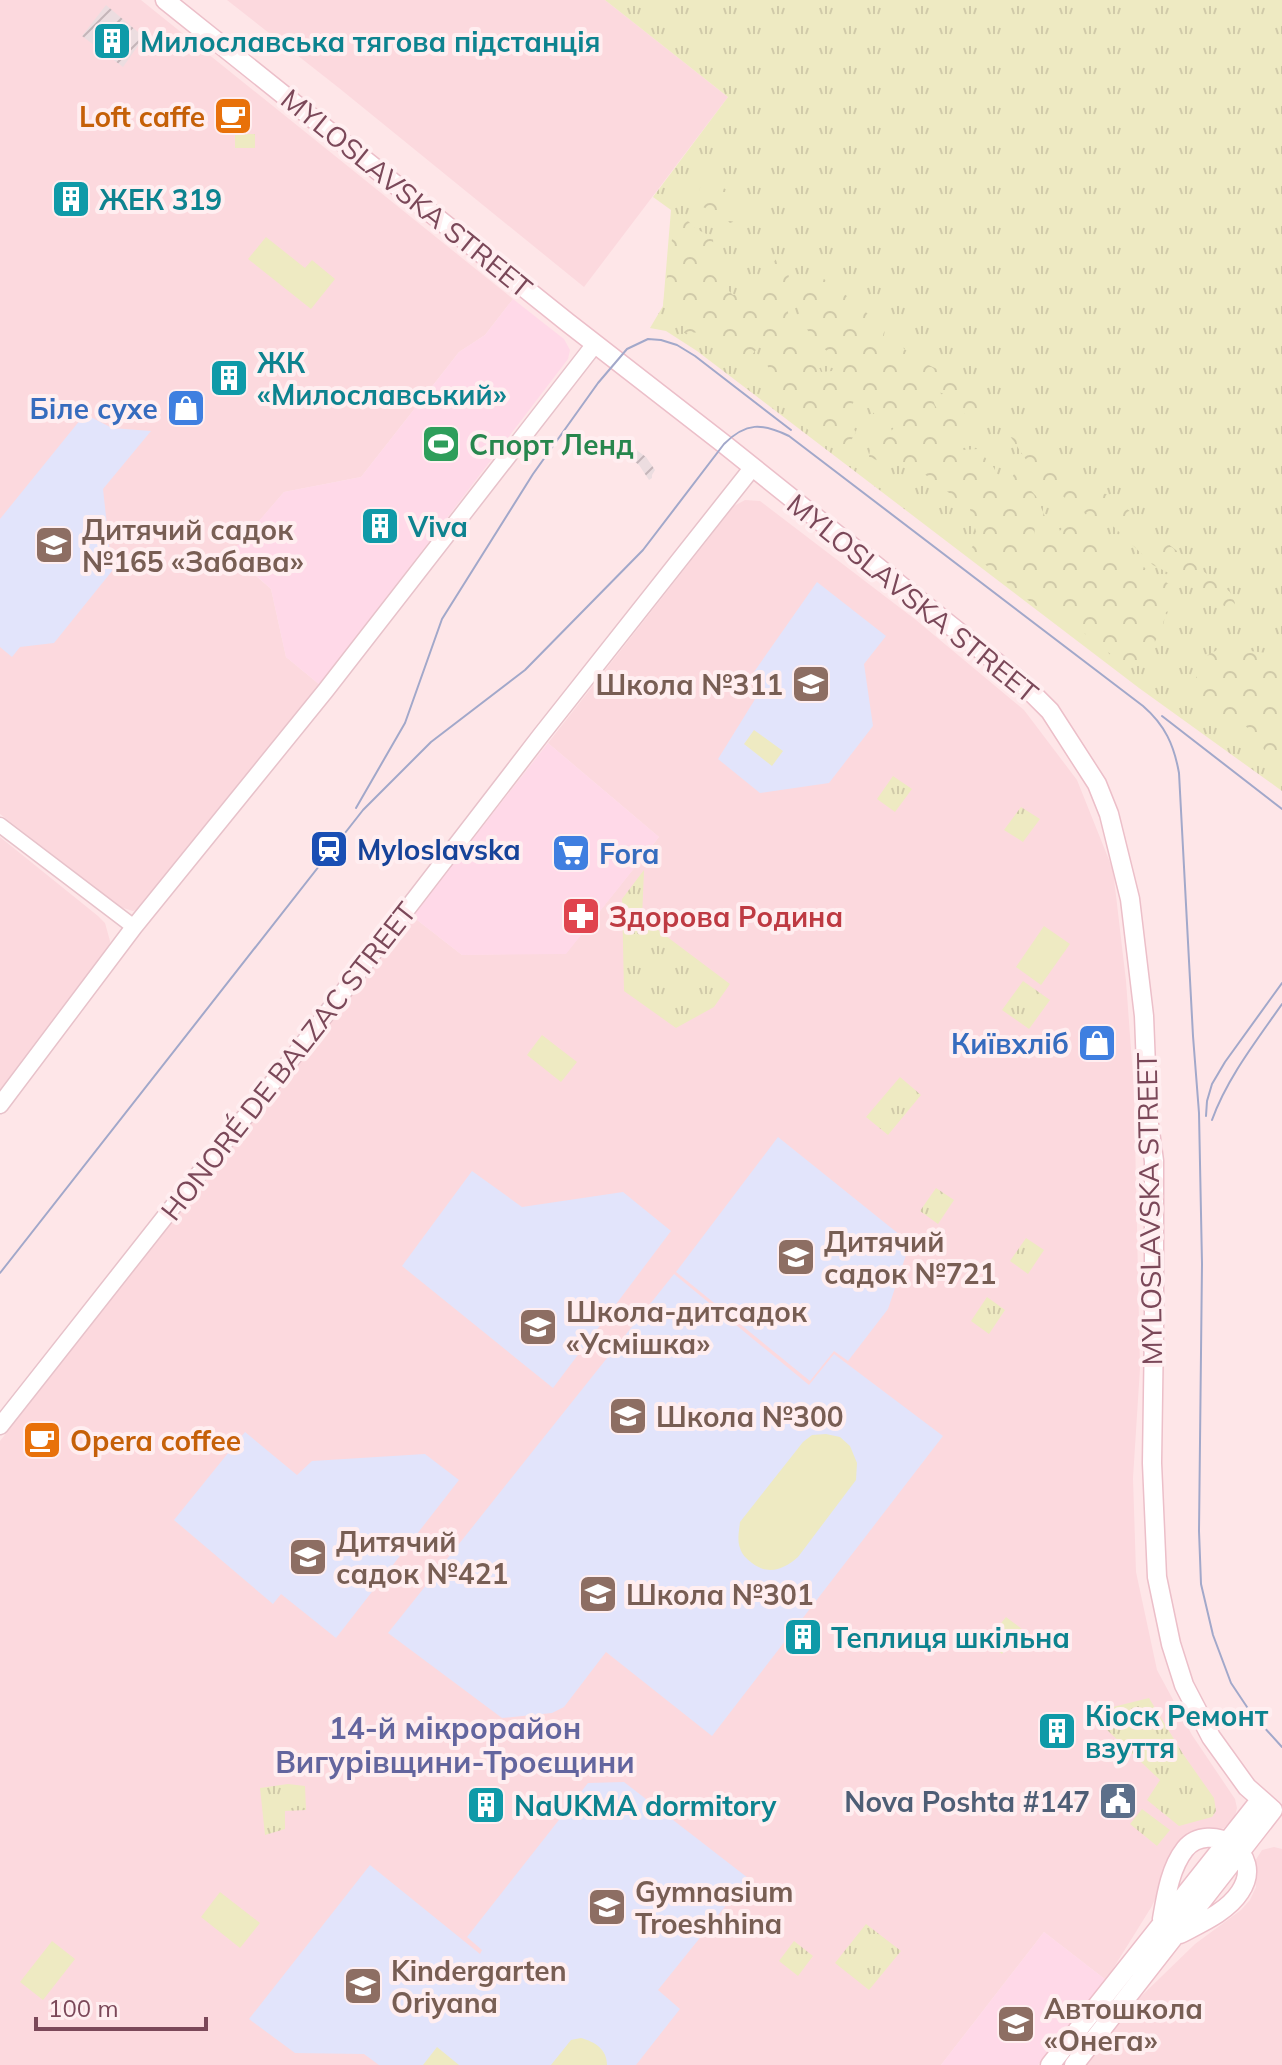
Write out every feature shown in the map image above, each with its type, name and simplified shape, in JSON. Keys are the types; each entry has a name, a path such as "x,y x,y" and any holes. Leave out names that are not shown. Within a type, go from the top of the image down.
{"main road":[{"name":"MYLOSLAVSKA STREET","path":"165,0 1021,682 1050,711 1097,784 1109,814 1130,899 1144,1016 1148,1117 1154,1161 1152,1463 1157,1577 1171,1644 1184,1685 1211,1737 1247,1787 1272,1809"},
{"path":"1074,2065 1168,1931 1234,1846 1272,1809"},
{"path":"1050,2065 1168,1931 1211,1918 1241,1892 1246,1878 1246,1863 1234,1846 1215,1838 1191,1843 1184,1850 1168,1887 1168,1931"}],"street":[{"path":"0,1105 134,927 326,690 595,344"},
{"name":"HONORÉ DE BALZAC STREET","path":"0,1426 290,1061 541,735 753,467"},
{"path":"0,825 134,927"}],"shaded area":[{"path":"0,0 141,0 513,299 485,335 459,352 361,477 284,492 231,554 271,589 286,657 320,685 146,906 133,911 120,907 0,814"},
{"path":"227,0 605,0 728,97 584,287"},
{"path":"106,5 144,37 123,67 82,36"},
{"path":"513,299 564,339 570,350 568,359 320,685 286,657 271,589 231,553 284,492 361,477 459,352 485,335"},
{"name":"Дитячий садок №165 «Забава»","path":"85,414 112,428 151,431 103,489 112,571 54,643 20,647 12,657 0,647 0,519"},
{"path":"620,442 646,457 655,470 652,478 649,480 629,457 612,450"},
{"path":"745,500 760,501 916,620 1024,710 1077,780 1113,870 1134,1090 1140,1368 1133,1478 1136,1572 1157,1670 1192,1735 1235,1799 1235,1816 1224,1828 1175,1852 1152,1906 1106,1980 1044,1932 941,2065 0,2065 0,1441 412,916 462,955 566,953 659,837 548,743 734,506"},
{"name":"Школа №311","path":"817,582 886,636 864,664 873,726 829,783 760,793 718,759 757,696 754,672"},
{"path":"548,743 659,837 566,954 462,955 412,916"},
{"path":"0,837 98,916 105,923 110,941 109,950 0,1093"},
{"name":"Дитячий садок №721","path":"778,1137 910,1243 888,1309 848,1361 834,1351 810,1381 676,1272"},
{"name":"Школа-дитсадок «Усмішка»","path":"472,1171 522,1207 623,1192 671,1231 553,1388 402,1266"},
{"path":"674,1274 809,1385 834,1354 943,1436 712,1736 606,1652 564,1707 552,1713 502,1718 388,1633"},
{"name":"Дитячий садок №421","path":"245,1432 297,1475 312,1461 425,1454 459,1480 336,1638 281,1594 273,1604 174,1520"},
{"name":"Gymnasium Troeshhina","path":"624,1782 748,1878 658,1990 680,2009 636,2065 379,2065 364,2054 295,2053 249,2019 370,1865 480,1954 482,1950 467,1937 588,1783"},
{"path":"1282,1849 1282,2065 1084,2065 1128,2009 1195,1944 1250,1900 1256,1887 1255,1861 1262,1850"},
{"path":"1044,1932 1106,1980 1038,2065 941,2065"}],"green space":[{"path":"605,0 1282,0 1282,791 1139,688 697,351 666,331 650,328 663,306 671,210 653,197 728,97"},
{"path":"235,134 255,134 255,148 235,148"},
{"path":"714,181 739,199 741,219 730,223 721,214 700,206 699,188"},
{"path":"684,217 696,229 713,237 714,276 733,295 762,287 770,278 769,270 777,257 789,262 790,332 805,338 821,372 832,371 837,362 809,332 800,309 809,284 824,279 885,330 882,345 897,343 918,360 937,369 939,379 953,376 978,390 989,407 984,421 966,416 954,397 932,390 942,419 959,419 962,450 978,449 994,468 1003,488 1015,473 1036,496 1047,521 1034,521 1035,536 1051,539 1065,526 1086,520 1101,538 1179,591 1181,607 1166,612 1162,630 1143,661 1128,668 1063,616 1034,605 969,551 978,539 970,509 914,466 891,466 869,457 872,435 885,437 898,424 899,414 881,421 865,404 855,399 845,419 856,432 846,449 824,444 805,427 769,374 764,341 749,358 707,332 684,333 682,313 663,306 674,224"},
{"path":"266,237 305,268 312,260 335,279 311,309 248,259"},
{"path":"1020,426 1043,444 1055,465 1077,475 1085,489 1110,495 1131,512 1133,530 1139,539 1154,533 1230,592 1235,603 1231,611 1204,591 1153,565 1114,527 1090,516 1039,479 1008,433"},
{"path":"1226,645 1282,655 1282,765 1274,762 1245,725 1222,719 1202,702 1196,678 1208,655"},
{"path":"754,730 783,751 772,766 744,744"},
{"path":"893,776 912,789 895,812 877,799"},
{"path":"1021,807 1040,819 1023,842 1004,830"},
{"path":"644,870 642,918 730,984 714,1007 676,1028 624,991 622,899"},
{"path":"1044,926 1070,944 1041,985 1016,967"},
{"path":"1023,981 1050,1000 1029,1029 1002,1010"},
{"path":"542,1035 577,1062 561,1082 527,1055"},
{"path":"900,1077 921,1095 888,1135 866,1117"},
{"path":"936,1188 954,1200 938,1224 920,1211"},
{"path":"1026,1238 1044,1250 1028,1274 1010,1261"},
{"path":"987,1297 1005,1310 989,1334 971,1321"},
{"path":"812,1435 840,1437 850,1446 857,1463 856,1480 798,1557 776,1569 758,1567 747,1558 739,1545 740,1522 803,1442"},
{"path":"1006,1617 1022,1629 1002,1654 986,1642"},
{"path":"1149,1698 1214,1798 1216,1811 1212,1817 1179,1826 1147,1800 1160,1780 1089,1713"},
{"path":"288,1784 305,1786 306,1810 285,1811 285,1829 265,1835 260,1788"},
{"path":"1142,1809 1170,1830 1157,1846 1130,1824"},
{"path":"220,1892 260,1923 240,1948 201,1917"},
{"path":"866,1924 901,1951 869,1990 835,1963"},
{"path":"52,1941 75,1959 43,2000 20,1982"},
{"path":"794,1941 813,1956 798,1976 779,1961"},
{"path":"581,2038 599,2047 607,2065 551,2065 571,2040"},
{"path":"437,2047 459,2065 423,2065"}],"tram line":[{"path":"356,808 405,723 442,619 533,474 598,383 627,349 648,339 677,345 791,430"},
{"path":"0,1273 363,810 431,742 525,670 643,550 724,444 747,428 762,427 779,432 789,436 1143,706 1163,728 1171,745 1179,773 1199,1113 1201,1584 1213,1635 1231,1683 1251,1713 1282,1747"},
{"path":"1162,716 1282,809"},
{"path":"1206,1116 1212,1084 1282,983"},
{"path":"1212,1120 1234,1074 1282,1004"}],"place":[{"name":"Милославська тягова пiдстанцiя","path":"112,41"},
{"name":"Loft caffe","path":"233,116"},
{"name":"ЖЕК 319","path":"71,199"},
{"name":"ЖК «Милославський»","path":"229,378"},
{"name":"Біле сухе","path":"186,408"},
{"name":"Спорт Ленд","path":"441,444"},
{"name":"Viva","path":"380,526"},
{"name":"Дитячий садок №165 «Забава»","path":"54,545"},
{"name":"Школа №311","path":"811,684"},
{"name":"Myloslavska","path":"329,849"},
{"name":"Fora","path":"571,853"},
{"name":"Здорова Родина","path":"581,916"},
{"name":"Київхліб","path":"1097,1043"},
{"name":"Дитячий садок №721","path":"796,1257"},
{"name":"Школа-дитсадок «Усмішка»","path":"538,1327"},
{"name":"Школа №300","path":"628,1416"},
{"name":"Opera coffee","path":"42,1440"},
{"name":"Дитячий садок №421","path":"308,1557"},
{"name":"Школа №301","path":"598,1594"},
{"name":"Теплиця шкільна","path":"803,1637"},
{"name":"Кіоск Ремонт взуття","path":"1057,1731"},
{"name":"Nova Poshta #147","path":"1118,1801"},
{"name":"NaUKMA dormitory","path":"486,1805"},
{"name":"Gymnasium Troeshhina","path":"607,1907"},
{"name":"Kindergarten Oriyana","path":"363,1986"},
{"name":"Автошкола «Онега»","path":"1016,2024"}],"district":[{"name":"14-й мікрорайон Вигурівщини-Троєщини","path":"455,1745"}]}
